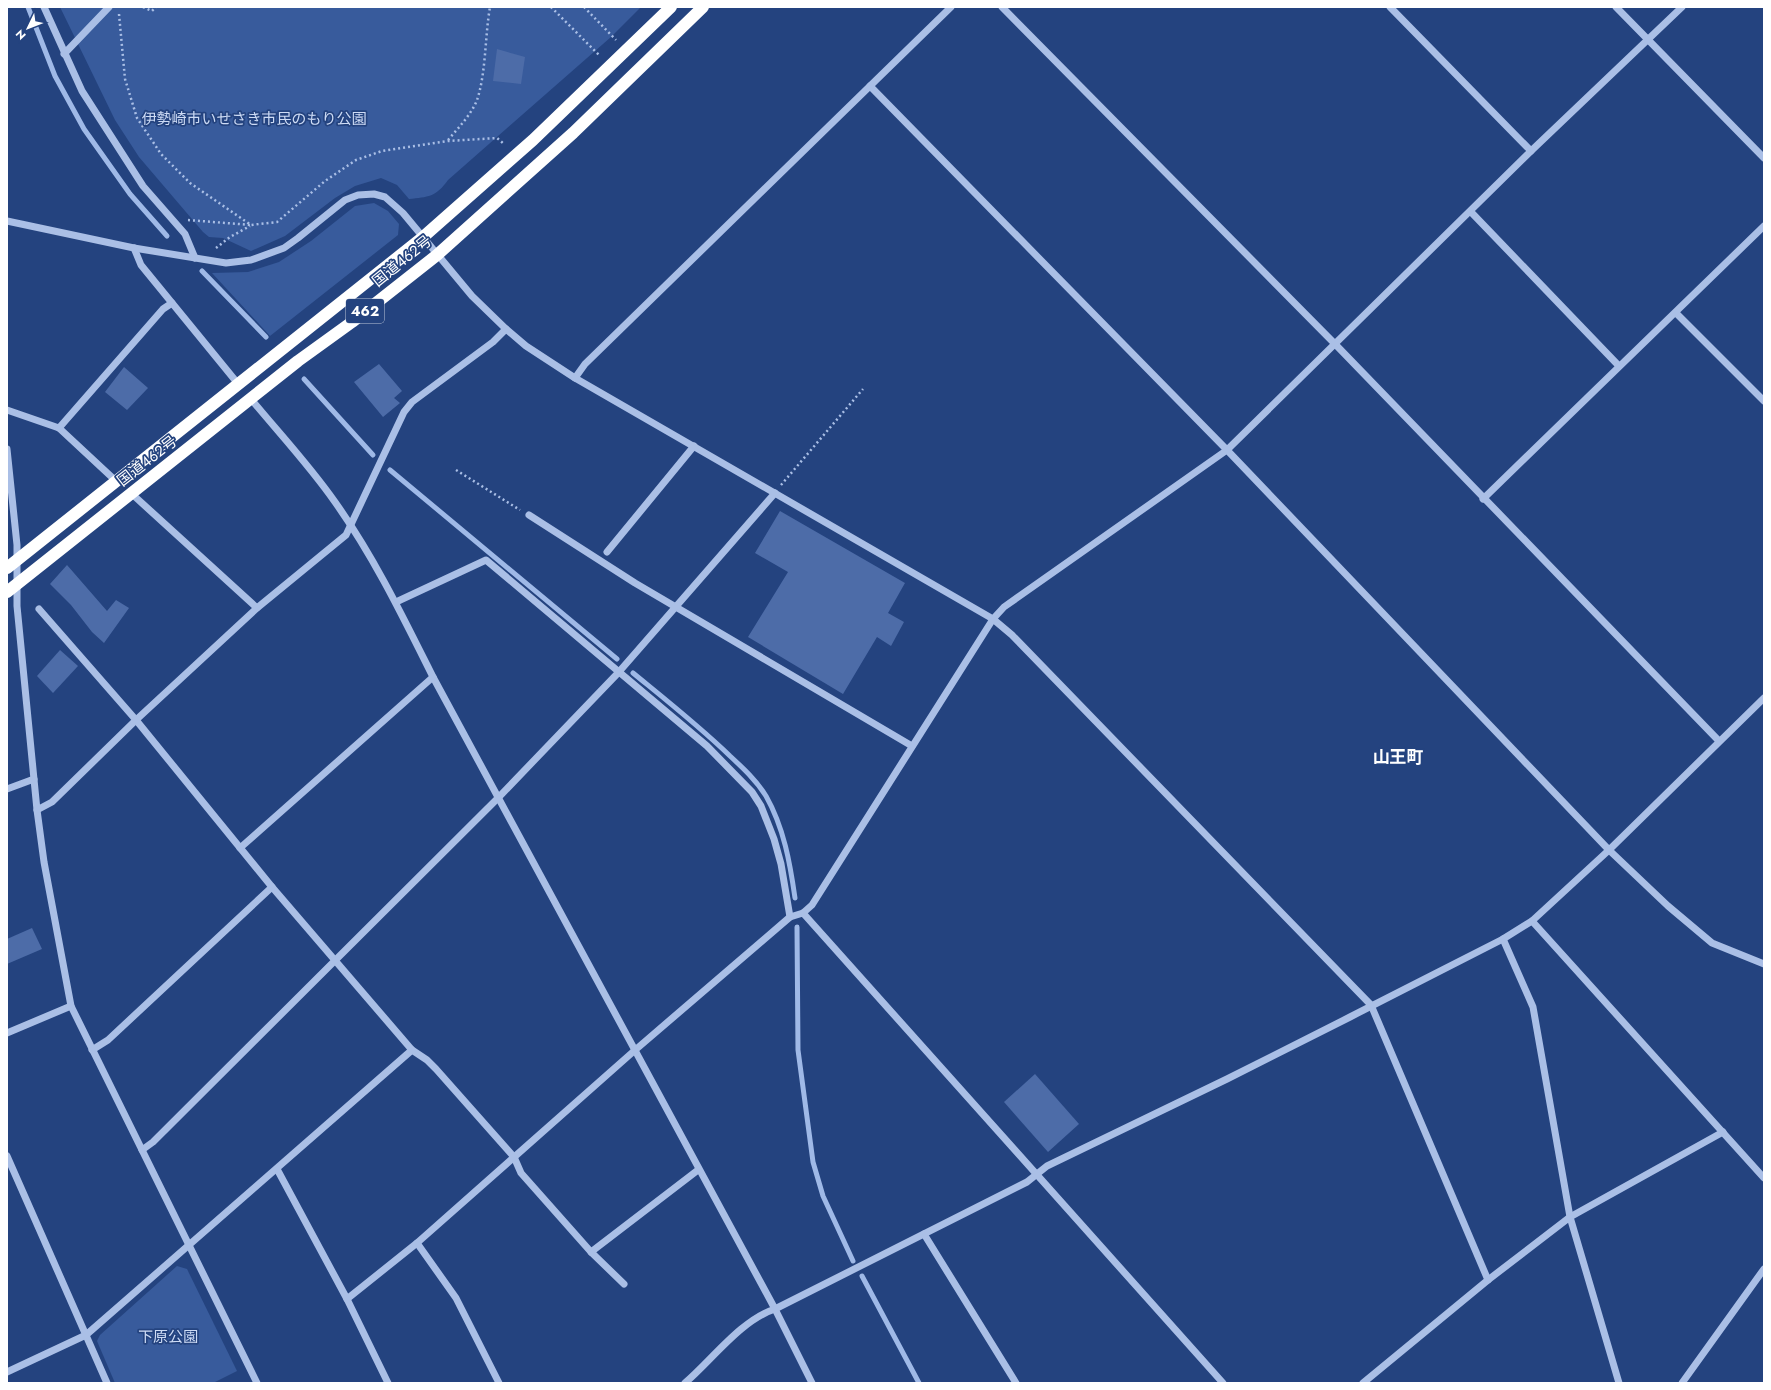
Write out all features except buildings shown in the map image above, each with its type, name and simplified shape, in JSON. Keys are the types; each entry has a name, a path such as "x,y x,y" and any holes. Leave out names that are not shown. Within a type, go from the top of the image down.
{"highway":[{"name":"国道462号","path":"7,568 422,238 533,140 671,7"},
{"name":"国道462号","path":"12,588 437,255 573,133 703,7"}],"street":[{"path":"44,7 64,54 82,91 96,115 143,186 185,234 195,258"},
{"path":"64,54 109,7"},
{"path":"575,378 586,364 951,7"},
{"path":"1002,7 1336,345 1719,742"},
{"path":"1390,7 1531,151"},
{"path":"1616,7 1764,158"},
{"path":"347,1300 417,1242 634,1050 790,918 803,913 812,905 993,619 1004,606 1227,450 1336,345 1531,151 1682,7"},
{"path":"870,86 1227,450 1609,850 1668,906 1712,942 1764,964"},
{"path":"7,221 134,248 226,263 238,263 268,255 298,238 345,200 358,195 367,194 385,197 394,204 472,296 526,346 575,378 993,619 1023,647 1371,1005 1488,1280"},
{"path":"1470,212 1619,366"},
{"path":"1483,499 1764,226"},
{"path":"134,248 141,265 239,384"},
{"path":"59,428 163,309 172,303"},
{"path":"1676,313 1764,401"},
{"path":"37,810 52,802 136,720 257,608 346,535 404,412 412,402 493,342 506,329"},
{"path":"252,399 335,501 396,602 433,677 774,1309 812,1383"},
{"path":"7,410 59,428 116,482"},
{"path":"607,552 694,446"},
{"path":"7,449 18,560 12,588 37,810 44,862 71,1006 257,1383"},
{"path":"142,1150 154,1142 336,962 498,798 618,673 775,493"},
{"path":"132,494 257,608"},
{"path":"529,516 676,606 912,746"},
{"path":"396,602 486,560 618,673 707,746 752,792 761,806 774,839 781,864 790,918"},
{"path":"39,609 136,720 272,887 412,1050 427,1060 436,1069 514,1157 521,1173 592,1252 624,1284"},
{"path":"240,848 433,677"},
{"path":"685,1383 712,1355 763,1313 774,1309 1027,1182 1047,1166 1227,1079 1503,939 1532,921 1609,850 1764,698"},
{"path":"7,789 34,779"},
{"path":"92,1050 108,1040 272,887"},
{"path":"803,913 1038,1174 1223,1383"},
{"path":"1532,921 1764,1178"},
{"path":"1503,939 1533,1007 1570,1217 1619,1383"},
{"path":"7,1033 71,1006"},
{"path":"7,1372 86,1335 412,1050"},
{"path":"1363,1383 1488,1280 1570,1217 1723,1132"},
{"path":"7,1156 107,1383"},
{"path":"277,1169 347,1300 388,1383"},
{"path":"592,1252 698,1170"},
{"path":"924,1234 1016,1383"},
{"path":"417,1242 456,1298 500,1383"},
{"path":"1682,1383 1764,1269"}],"path":[{"path":"119,7 125,79 137,118 161,154 190,183 251,225"},
{"path":"143,7 152,11 156,7"},
{"path":"448,140 469,116 477,100 481,85 490,7"},
{"path":"551,7 600,56"},
{"path":"584,7 617,40"},
{"path":"185,220 193,219 212,223 251,225 276,222 325,181 356,160 382,151 448,140 498,138 504,144"},
{"path":"216,248 230,237 251,225"},
{"path":"775,493 864,389"},
{"path":"456,470 529,516"}],"green space":[{"name":"伊勢崎市いせさき市民のもり公園","path":"60,7 641,7 611,37 448,180 440,190 427,197 409,199 397,185 381,178 355,186 335,198 285,236 251,251 223,238 209,237 203,232 139,157 115,120"},
{"path":"374,203 388,211 399,224 398,235 270,336 212,273 248,272 279,262 311,241 355,206"},
{"name":"下原公園","path":"177,1266 187,1269 237,1371 213,1383 115,1383 97,1341 100,1335"}],"waterway":[{"path":"28,7 55,76 84,129 130,194 167,236"},
{"path":"202,271 266,337"},
{"path":"304,379 373,455"},
{"path":"390,470 617,659"},
{"path":"633,673 718,745 749,774 762,790 772,808 782,833 795,898"},
{"path":"797,927 798,1050 813,1162 823,1196 853,1261"},
{"path":"862,1276 919,1383"}],"district":[{"name":"山王町","path":"1398,757"}]}
